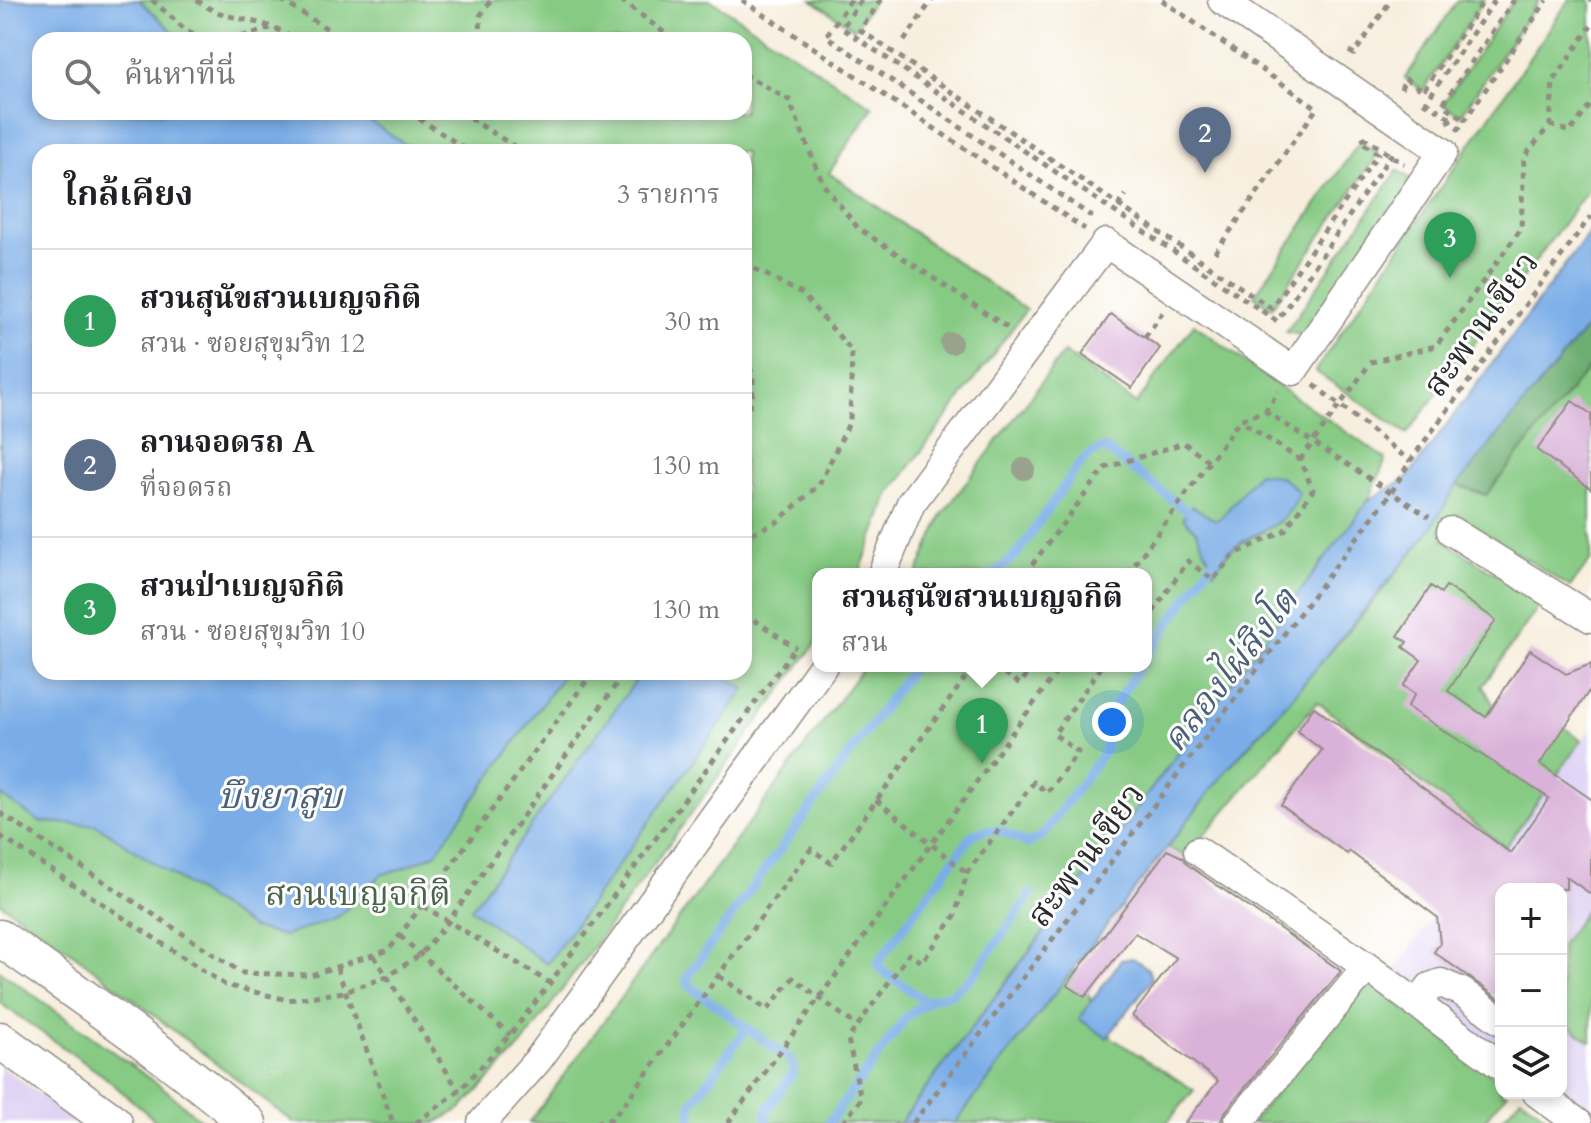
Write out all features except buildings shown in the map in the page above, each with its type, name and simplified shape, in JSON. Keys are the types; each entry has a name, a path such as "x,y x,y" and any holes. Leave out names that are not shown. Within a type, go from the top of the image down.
{"main road":[{"path":"0,938 121,1024 248,1123"},
{"path":"0,1040 114,1123"}],"street":[{"path":"884,568 911,503 1030,343 1105,234 1293,371 1443,152 1222,0"},
{"path":"1451,531 1591,618"},
{"path":"482,1123 538,1060 812,665"},
{"path":"1198,851 1367,967 1495,1062"},
{"path":"1238,1123 1367,967"},
{"path":"1417,1005 1430,987 1441,983 1462,992 1495,1017"},
{"path":"1545,1099 1578,1123"}],"path":[{"path":"152,0 188,32"},
{"path":"197,0 206,8 281,32"},
{"path":"281,0 332,32"},
{"path":"481,32 480,16 491,0"},
{"path":"621,0 663,32"},
{"path":"742,0 1105,234"},
{"path":"851,0 826,36 1105,234"},
{"path":"861,0 842,28 1277,321 1393,152"},
{"path":"881,0 860,30 1271,308 1378,154 1360,141 1363,137 1372,133 1409,168"},
{"path":"904,41 932,0"},
{"path":"1162,0 1317,108 1214,254"},
{"path":"1354,54 1391,0"},
{"path":"1399,95 1405,78 1423,91 1484,0"},
{"path":"1421,110 1495,0"},
{"path":"1442,123 1454,121 1460,116 1443,104 1514,0"},
{"path":"1443,152 1547,0"},
{"path":"1300,460 1371,362 1436,346 1521,229 1524,157 1550,125 1553,82 1591,26"},
{"path":"256,32 272,27"},
{"path":"752,79 789,100 823,184 858,228 1030,343"},
{"path":"1401,86 1454,121"},
{"path":"1550,125 1570,132 1591,104"},
{"path":"421,120 458,144"},
{"path":"473,120 510,144"},
{"path":"1393,152 1406,156"},
{"name":"สะพานเขียว","path":"913,1123 1391,493 1410,461 1591,216"},
{"path":"752,267 802,294 852,351 850,421 819,485 777,522 752,533"},
{"path":"1293,371 1340,404 1410,461"},
{"path":"1132,568 1240,420 1265,411 1451,531"},
{"path":"1152,613 1188,561 1213,580 1233,555 1284,531 1313,490 1300,460 1240,420"},
{"path":"1030,568 1105,468 1184,443 1210,462"},
{"path":"752,618 812,659"},
{"path":"416,1123 459,1091 510,1035 795,648"},
{"path":"595,1123 611,1119 623,1106 811,849 831,863 970,672"},
{"path":"1003,672 1020,684 1029,672"},
{"path":"728,1123 1057,672"},
{"path":"843,1123 861,1099 848,1039 909,954 922,962 949,925 955,916 967,873 1034,782 1047,793 1078,752 1054,734 1098,672"},
{"path":"0,813 242,973 311,975 389,950 587,680"},
{"path":"0,836 225,985 288,1000 344,992 386,977 420,955 448,922 619,680"},
{"path":"876,800 967,873"},
{"path":"423,906 550,983"},
{"path":"400,936 510,1035"},
{"path":"374,956 459,1091"},
{"path":"337,968 393,1123"},
{"path":"719,976 767,1010 793,978 820,997 855,1029"}],"shaded area":[{"path":"1591,728 1591,1121 1562,1099 1567,1099 1567,883 1495,883 1495,1050 1393,973 1489,835 1505,846"},
{"path":"0,1066 79,1123 0,1123"}],"green space":[{"name":"สวนเบญจกิติ","path":"0,0 711,0 873,107 829,173 1026,310 889,495 861,568 812,568 812,648 521,1046 461,1109 435,1123 294,1123 78,957 0,903"},
{"path":"812,0 874,0 854,29"},
{"path":"1458,0 1484,0 1423,91 1405,78"},
{"path":"1514,0 1539,0 1460,116 1443,104"},
{"path":"1569,0 1591,0 1591,186 1407,434 1315,371"},
{"path":"1360,141 1378,154 1271,308 1254,296"},
{"path":"1398,170 1415,182 1305,336 1286,332"},
{"path":"1591,322 1591,365 1486,495 1457,485"},
{"path":"1194,324 1386,459 1369,500 900,1123 529,1123 860,672 1152,672 1152,568 920,568 942,515 1064,352 1136,404"},
{"path":"1591,365 1591,560 1570,587 1466,521 1443,540 1541,603 1483,686 1516,746 1541,712 1582,740 1505,847 1317,702 1186,857 1167,847 1230,765 1378,595 1433,523 1457,485 1486,495"},
{"path":"1588,907 1591,909 1591,1042 1567,1024 1567,937"},
{"path":"1074,968 1112,1038 1194,1090 1167,1123 955,1123"},
{"path":"0,971 166,1090 204,1123 158,1123 105,1077 0,1003"},
{"path":"1368,981 1495,1077 1495,1099 1502,1099 1482,1123 1251,1123"},
{"path":"1519,1099 1544,1115 1538,1123 1498,1123"}],"water":[{"name":"บึงยาสูบ","path":"0,0 139,0 173,32 32,32 32,120 368,120 405,144 32,144 32,680 559,680 435,854 381,875 338,917 284,936 252,928 96,825 40,822 0,795"},
{"path":"1591,230 1591,322 1457,485 1428,533 1290,700 1229,767 955,1123 900,1123 1369,500 1407,478"},
{"path":"1258,473 1281,478 1299,493 1286,515 1230,551 1214,571 1197,532 1183,518 1192,506 1215,520 1221,518"},
{"path":"636,680 732,680 745,689 547,964 471,909"},
{"path":"1133,958 1148,969 1152,979 1107,1038 1079,1019 1121,960"}],"waterway":[{"path":"1001,568 1017,554 1081,462 1105,448 1196,518"},
{"path":"1152,648 1217,555"},
{"path":"767,1123 766,1112 794,1071 791,1060 695,990 687,983 687,977 910,672"},
{"path":"926,1002 879,968 878,962 972,835 987,830 1000,831 1027,844 1042,836 1105,751 1106,719 1136,672"},
{"path":"829,1123 907,1016 931,999 951,994 974,975 1031,894"},
{"path":"690,1123 692,1103 747,1028"}],"place":[{"name":"ลานจอดรถ A","path":"1205,173"},
{"name":"สวนป่าเบญจกิติ","path":"1450,278"},
{"name":"สวนสุนัขสวนเบญจกิติ","path":"982,764"}],"water label":[{"name":"คลองไผ่สิงโต","path":"1230,670"}]}
